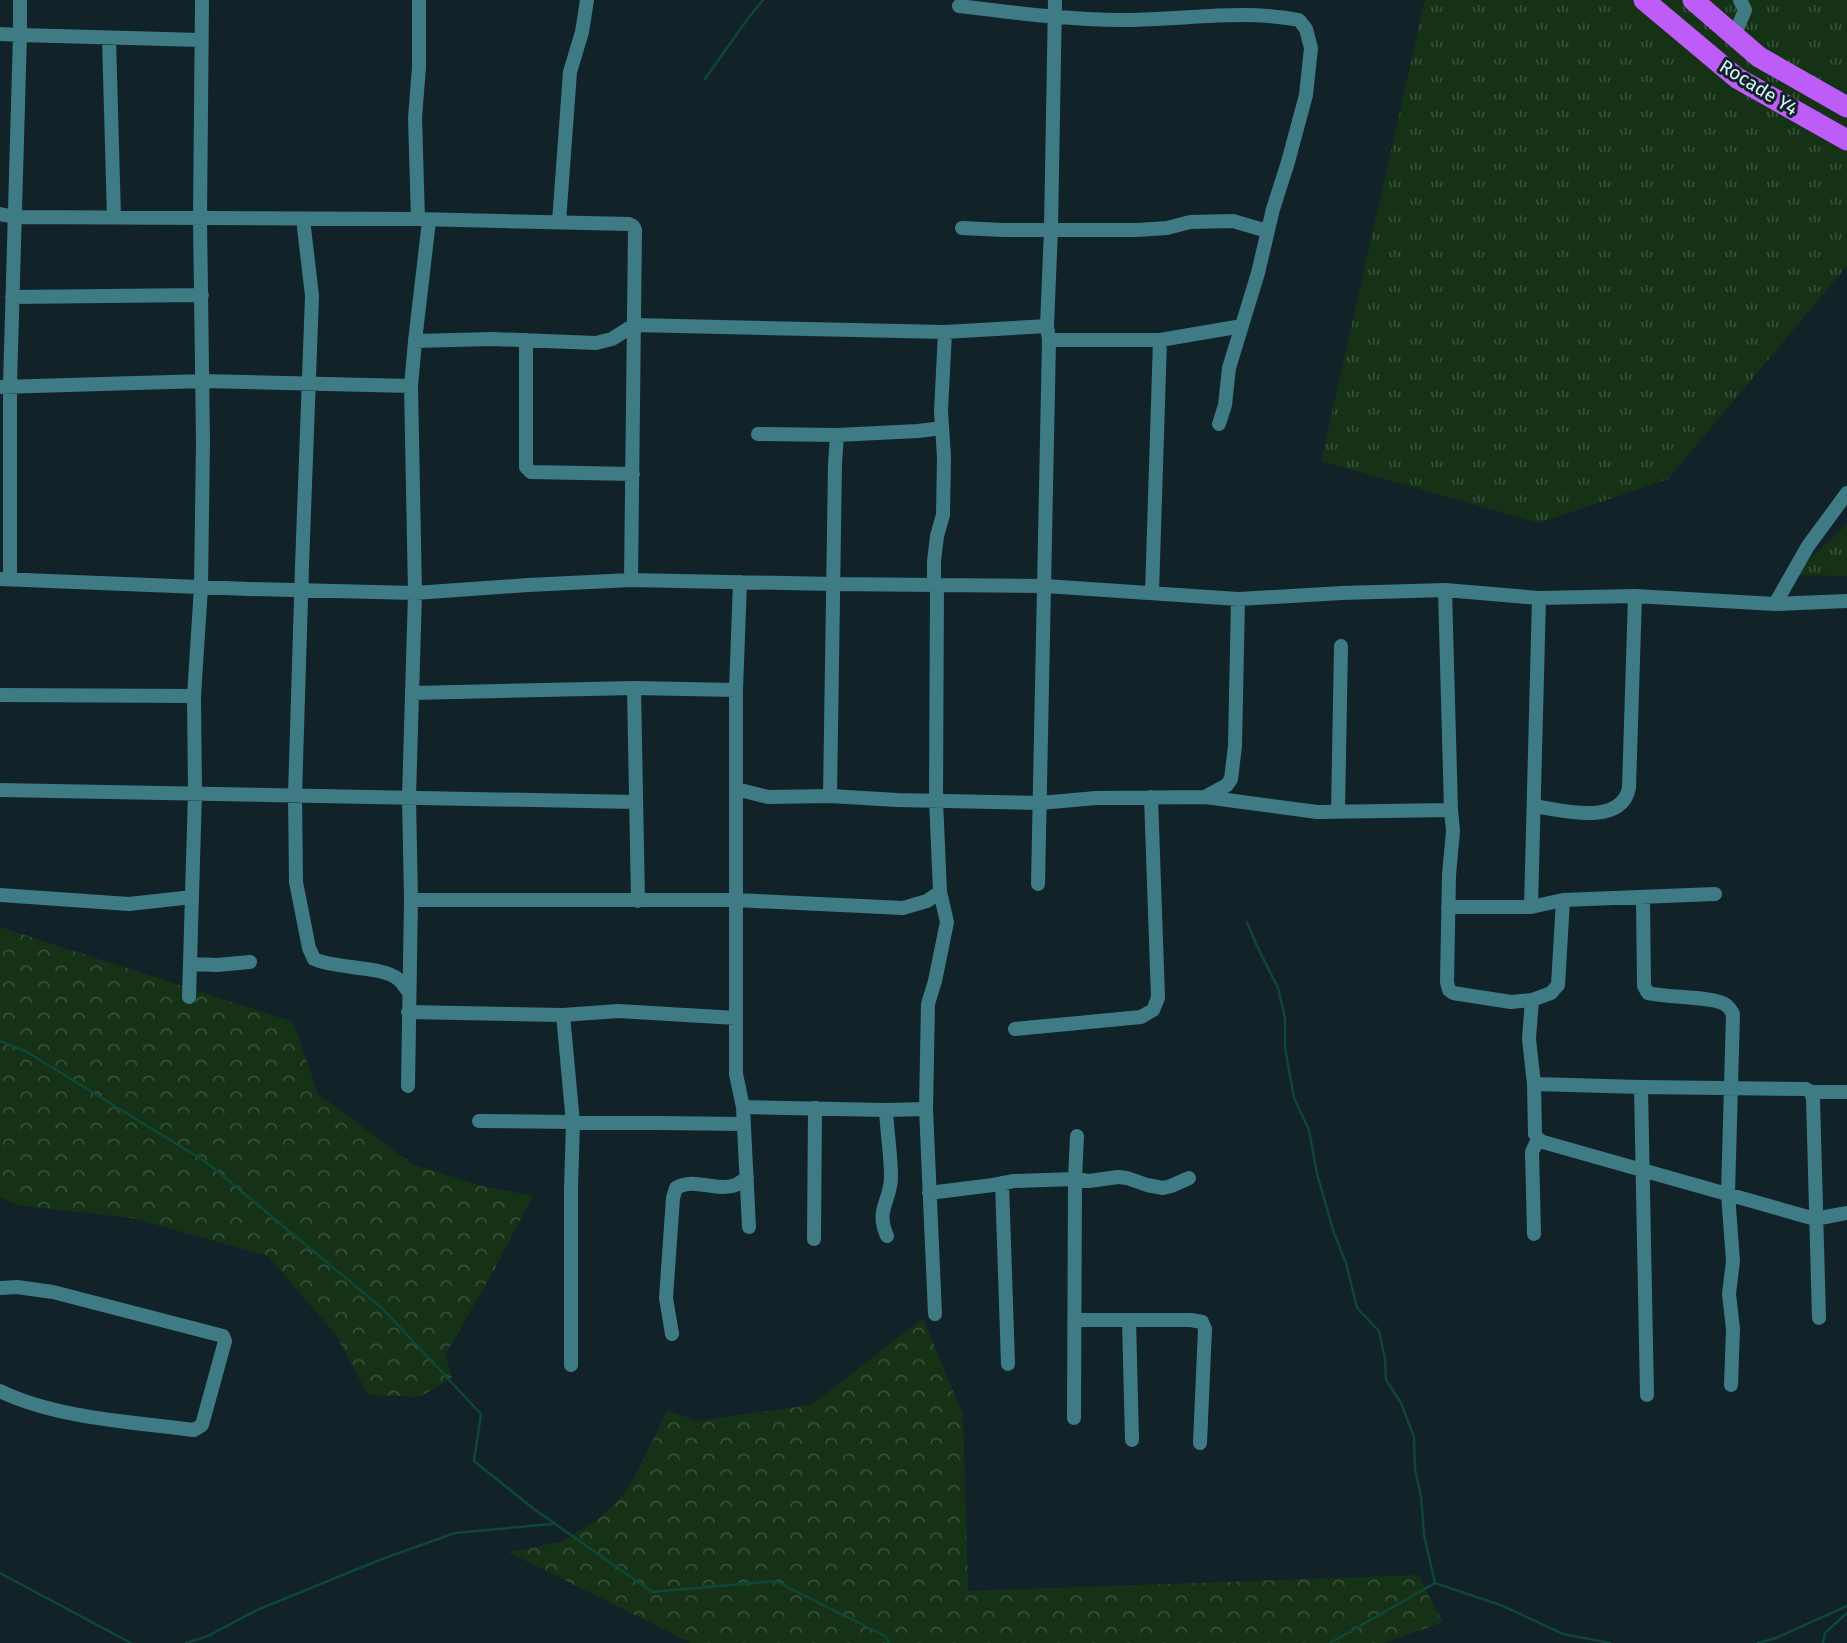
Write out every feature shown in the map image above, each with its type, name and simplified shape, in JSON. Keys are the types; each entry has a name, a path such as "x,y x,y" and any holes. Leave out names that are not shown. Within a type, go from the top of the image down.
{"highway":[{"name":"Rocade Y4","path":"1644,0 1737,78 1847,140"},
{"name":"Rocade Y4","path":"1693,0 1759,57 1847,107"}],"street":[{"path":"20,0 17,131 7,216 12,298 5,386 5,579 415,593 631,580 1045,586 1238,600 1445,590 1539,598 1635,596 1775,604 1847,601"},
{"path":"189,997 195,793 194,696 201,587 204,381 200,219 202,0"},
{"path":"408,1086 411,900 409,797 415,593 411,386 424,220 415,118 419,66 419,0"},
{"path":"559,222 570,72 582,32 587,0"},
{"path":"1038,884 1055,0"},
{"path":"1734,36 1745,10 1740,0"},
{"path":"959,6 1055,17 1128,20 1199,15 1270,16 1299,20 1306,29 1311,48 1306,95 1267,231 1258,274 1229,368 1225,405 1219,424"},
{"path":"0,34 201,40"},
{"path":"109,38 114,218"},
{"path":"0,130 17,131"},
{"path":"7,216 559,222 633,226 631,580"},
{"path":"303,219 312,296 295,795 296,883 309,948 314,959 325,964 387,973 397,978 409,992"},
{"path":"962,228 1137,230 1167,228 1190,222 1233,221 1267,231"},
{"path":"12,298 202,295"},
{"path":"415,341 492,339 596,343 612,339 634,325 1048,333 1160,340 1242,326"},
{"path":"935,1314 926,1109 928,1004 947,922 940,892 936,800 934,561 943,516 941,411 945,332"},
{"path":"1152,593 1160,340"},
{"path":"526,341 526,467 531,472 633,474"},
{"path":"5,386 204,381 411,386"},
{"path":"758,435 918,432 943,428"},
{"path":"830,796 837,435"},
{"path":"1775,604 1808,546 1847,493"},
{"path":"740,582 736,690 736,1074 743,1107 749,1227"},
{"path":"1445,590 1453,831 1449,875 1447,982 1452,993 1511,1002 1532,1000 1551,993 1558,985 1563,900"},
{"path":"1534,806 1594,814 1608,811 1628,797 1635,596"},
{"path":"1531,907 1539,598"},
{"path":"1205,797 1227,785 1231,779 1235,746 1238,600"},
{"path":"1338,811 1340,646"},
{"path":"412,693 634,688 736,690"},
{"path":"634,688 638,901"},
{"path":"0,695 194,696"},
{"path":"736,789 768,797 830,796 1040,803 1064,800 1205,797 1317,812 1451,810"},
{"path":"0,790 635,802"},
{"path":"1015,1029 1141,1017 1153,1010 1157,998 1151,797"},
{"path":"411,900 735,900 903,908 928,901 940,892"},
{"path":"1448,907 1531,907 1563,900 1715,894"},
{"path":"0,895 129,904 192,897"},
{"path":"1643,897 1644,986 1648,993 1717,1001 1727,1005 1733,1014 1728,1194 1733,1261 1729,1294 1732,1329 1731,1385"},
{"path":"190,964 250,962"},
{"path":"1532,1000 1529,1039 1534,1084 1535,1134 1538,1139 1815,1219 1847,1213"},
{"path":"408,1012 564,1015 618,1011 736,1018"},
{"path":"564,1015 573,1123 571,1365"},
{"path":"1534,1084 1847,1091"},
{"path":"1641,1087 1647,1395"},
{"path":"1811,1092 1819,1318"},
{"path":"743,1107 926,1109"},
{"path":"814,1239 815,1108"},
{"path":"886,1110 891,1181 881,1217 887,1236"},
{"path":"479,1121 744,1124"},
{"path":"1074,1418 1077,1136"},
{"path":"1534,1234 1532,1152 1538,1139"},
{"path":"671,1334 666,1280 676,1188 683,1184 731,1187 747,1177"},
{"path":"929,1193 1014,1181 1089,1181 1118,1177 1163,1188 1189,1178"},
{"path":"1002,1183 1008,1364"},
{"path":"0,1288 17,1287 52,1292 223,1336 225,1341 202,1425 194,1430 47,1409 0,1391"},
{"path":"1074,1320 1202,1322 1205,1329 1200,1443"},
{"path":"1129,1321 1132,1440"}],"green space":[{"path":"1425,0 1847,0 1847,266 1668,479 1539,523 1321,461"},
{"path":"1847,524 1847,576 1793,575"},
{"path":"0,927 293,1022 318,1094 414,1165 482,1186 533,1196 445,1355 452,1377 420,1397 368,1395 336,1335 268,1256 132,1218 17,1205 0,1197"},
{"path":"923,1318 963,1415 968,1591 1419,1575 1443,1622 1384,1643 691,1643 508,1552 561,1542 600,1518 626,1492 667,1410 697,1421 811,1405"}],"waterway":[{"path":"705,79 763,0"},
{"path":"1247,922 1278,988 1285,1018 1285,1048 1294,1098 1309,1130 1317,1174 1334,1233 1346,1263 1357,1308 1379,1331 1386,1380 1401,1403 1414,1437 1415,1470 1421,1496 1424,1535 1435,1583"},
{"path":"0,1041 27,1052 206,1162 383,1309 481,1414 474,1461 534,1509 652,1592 775,1581 885,1636 889,1643"},
{"path":"186,1643 208,1636 257,1610 382,1559 455,1533 552,1524"},
{"path":"0,1573 131,1643"},
{"path":"1330,1643 1435,1583 1503,1606 1563,1634 1610,1643"},
{"path":"1758,1643 1776,1638 1847,1606"},
{"path":"1823,1643 1825,1633 1847,1613"}]}
